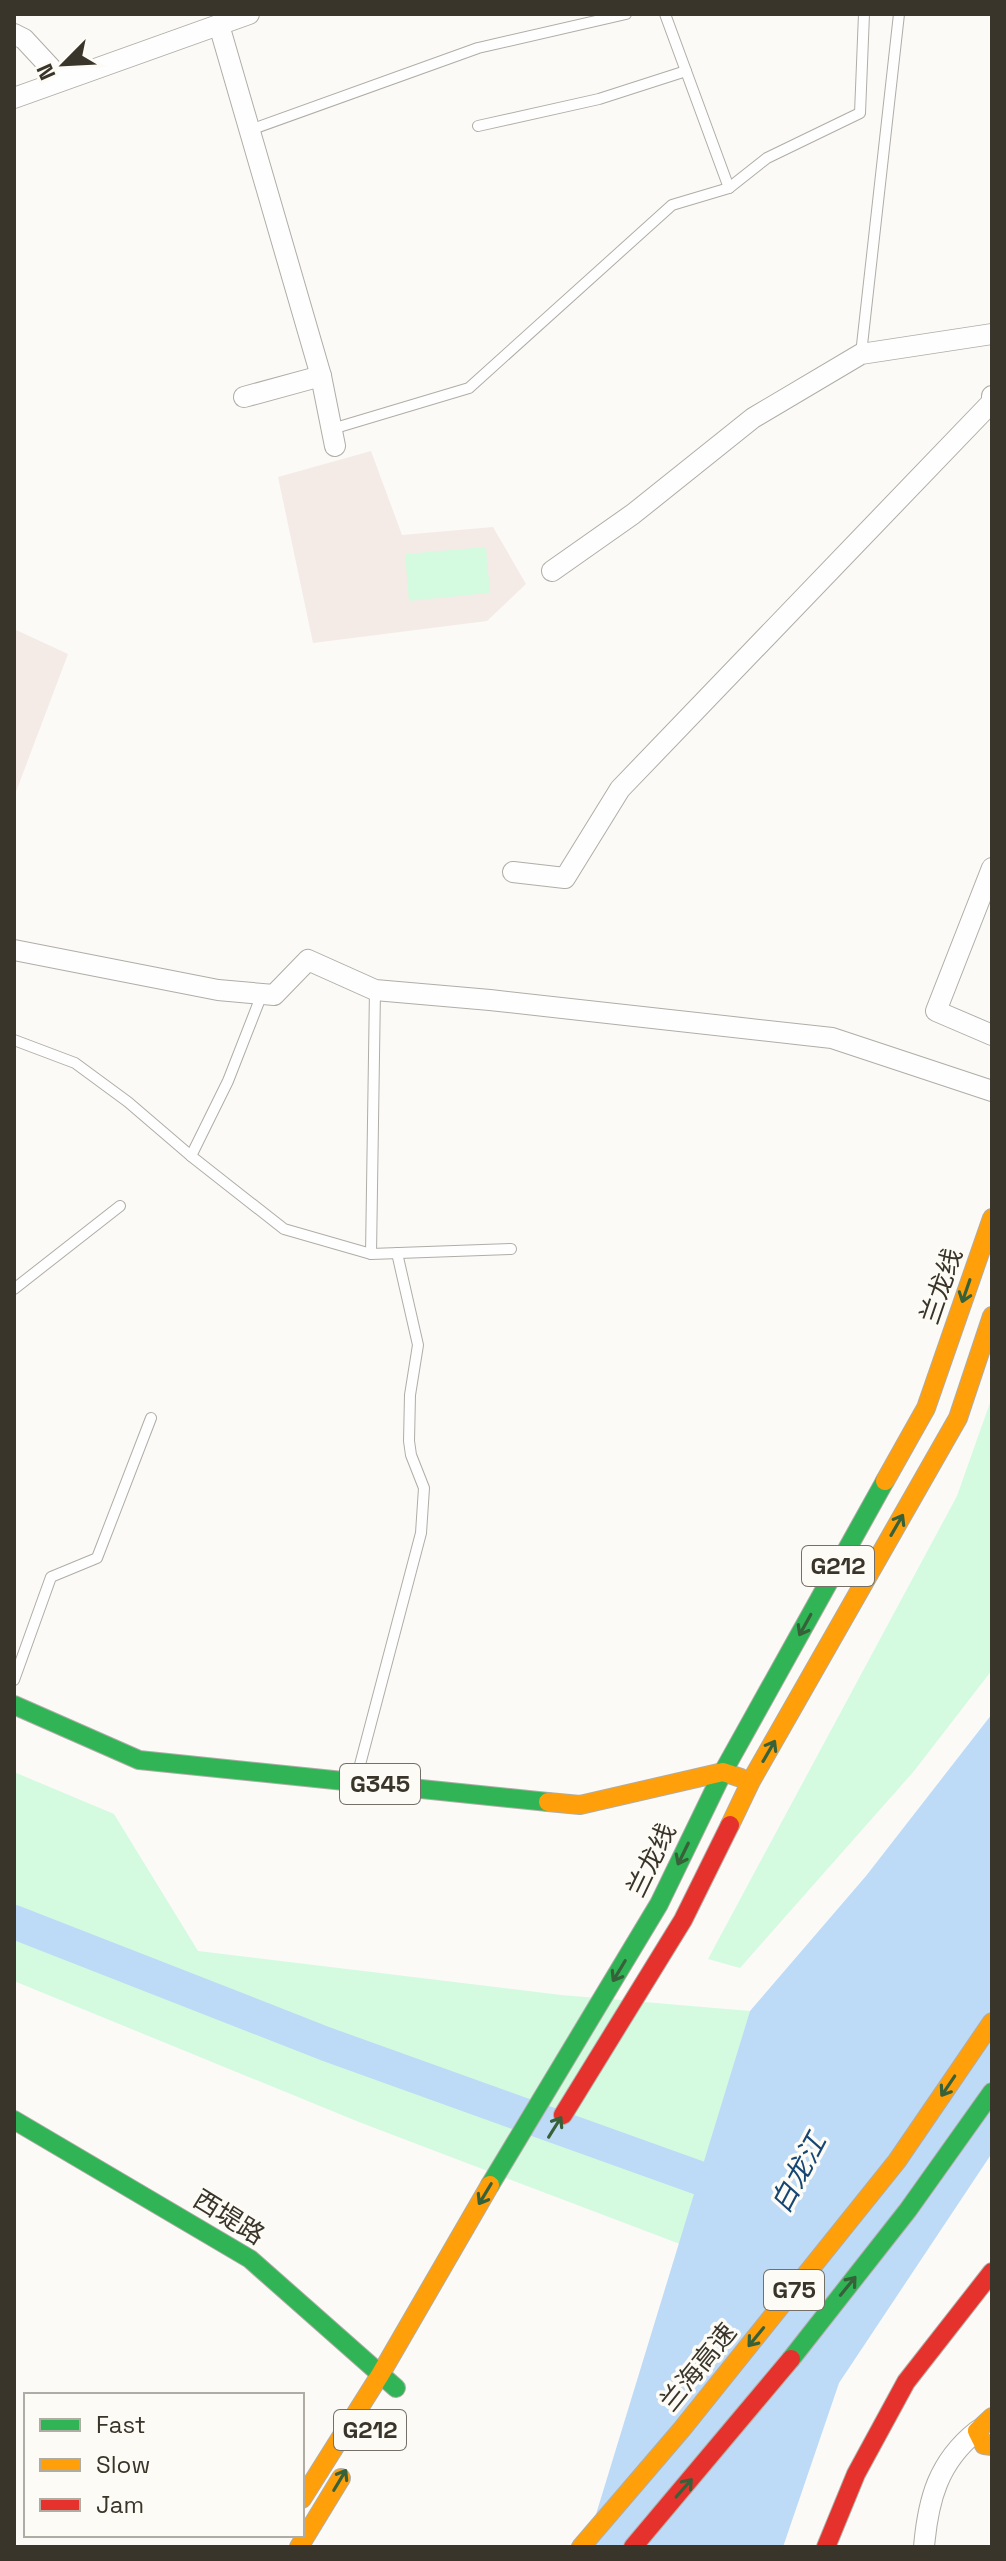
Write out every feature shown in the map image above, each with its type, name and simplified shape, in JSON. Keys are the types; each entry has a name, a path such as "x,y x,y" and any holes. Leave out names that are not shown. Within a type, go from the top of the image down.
{"main road":[{"name":"兰龙线","path":"304,2496 380,2375 421,2301 659,1904 723,1772 926,1408 992,1218"},
{"name":"G212","path":"550,2137 683,1920 751,1781 958,1418 992,1316"},
{"name":"G345","path":"14,1705 139,1760 580,1805 723,1772"},
{"path":"723,1772 751,1781"},
{"name":"兰海高速","path":"581,2547 682,2429 897,2161 992,2022"},
{"name":"G75","path":"633,2547 713,2455 929,2185 992,2092"},
{"name":"西堤路","path":"14,2120 250,2259 396,2388"},
{"path":"826,2547 856,2474 906,2382 992,2272"},
{"path":"992,2417 977,2431 984,2445 992,2446"},
{"name":"G212","path":"299,2547 348,2467"}],"street":[{"path":"14,98 249,14"},
{"path":"219,25 321,376 334,437"},
{"path":"14,34 24,39 62,80"},
{"path":"552,571 633,514 753,418 861,354 992,334"},
{"path":"244,397 321,376"},
{"path":"513,872 565,878 620,789 992,402 992,396"},
{"path":"992,868 936,1011 992,1035"},
{"path":"14,950 218,990 274,995 308,960 375,990 832,1038 992,1091"},
{"path":"924,2547 929,2506 940,2477 957,2447 977,2431"}],"lane":[{"path":"250,130 478,48 626,14"},
{"path":"665,14 729,188"},
{"path":"334,437 469,388 672,205 729,188 767,158 860,113 864,14"},
{"path":"861,354 899,14"},
{"path":"478,126 599,99 686,71"},
{"path":"371,1254 375,990"},
{"path":"191,1156 228,1081 262,994"},
{"path":"14,1040 75,1063 128,1102 284,1229 371,1254 511,1249"},
{"path":"14,1289 120,1206"},
{"path":"355,1782 421,1533 424,1488 409,1441 410,1395 418,1345 397,1253"},
{"path":"14,1680 51,1577 97,1558 151,1418"}],"shaded area":[{"path":"371,451 402,535 493,527 526,584 487,621 313,643 278,477"},
{"path":"14,629 68,654 14,797"}],"green space":[{"path":"486,547 490,593 409,601 405,554"},
{"path":"992,1397 992,1670 914,1771 740,1968 708,1959 957,1496"},
{"path":"14,1772 114,1814 198,1951 561,1995 750,2011 680,2244 359,2122 14,1981"}],"water":[{"name":"白龙江","path":"992,1714 992,2153 839,2383 783,2547 586,2547 750,2011 866,1876"}],"waterway":[{"path":"14,1922 326,2044 741,2193"}],"traffic: fast":[{"path":"490,2185 659,1904 723,1772 885,1481"},
{"path":"14,1705 139,1760 548,1802"},
{"path":"791,2359 908,2210 992,2092"},
{"path":"14,2120 250,2259 396,2388"}],"traffic: slow":[{"path":"885,1481 926,1408 992,1218"},
{"path":"730,1825 751,1781 958,1418 992,1316"},
{"path":"548,1802 580,1805 723,1772 741,1778"},
{"path":"581,2547 682,2429 897,2161 992,2022"},
{"path":"304,2496 380,2375 490,2185"},
{"path":"992,2417 977,2431 984,2445 992,2446"},
{"path":"299,2547 341,2478"}],"traffic: jam":[{"path":"563,2115 683,1920 730,1825"},
{"path":"826,2547 856,2474 906,2382 992,2272"},
{"path":"633,2547 791,2359"}]}
